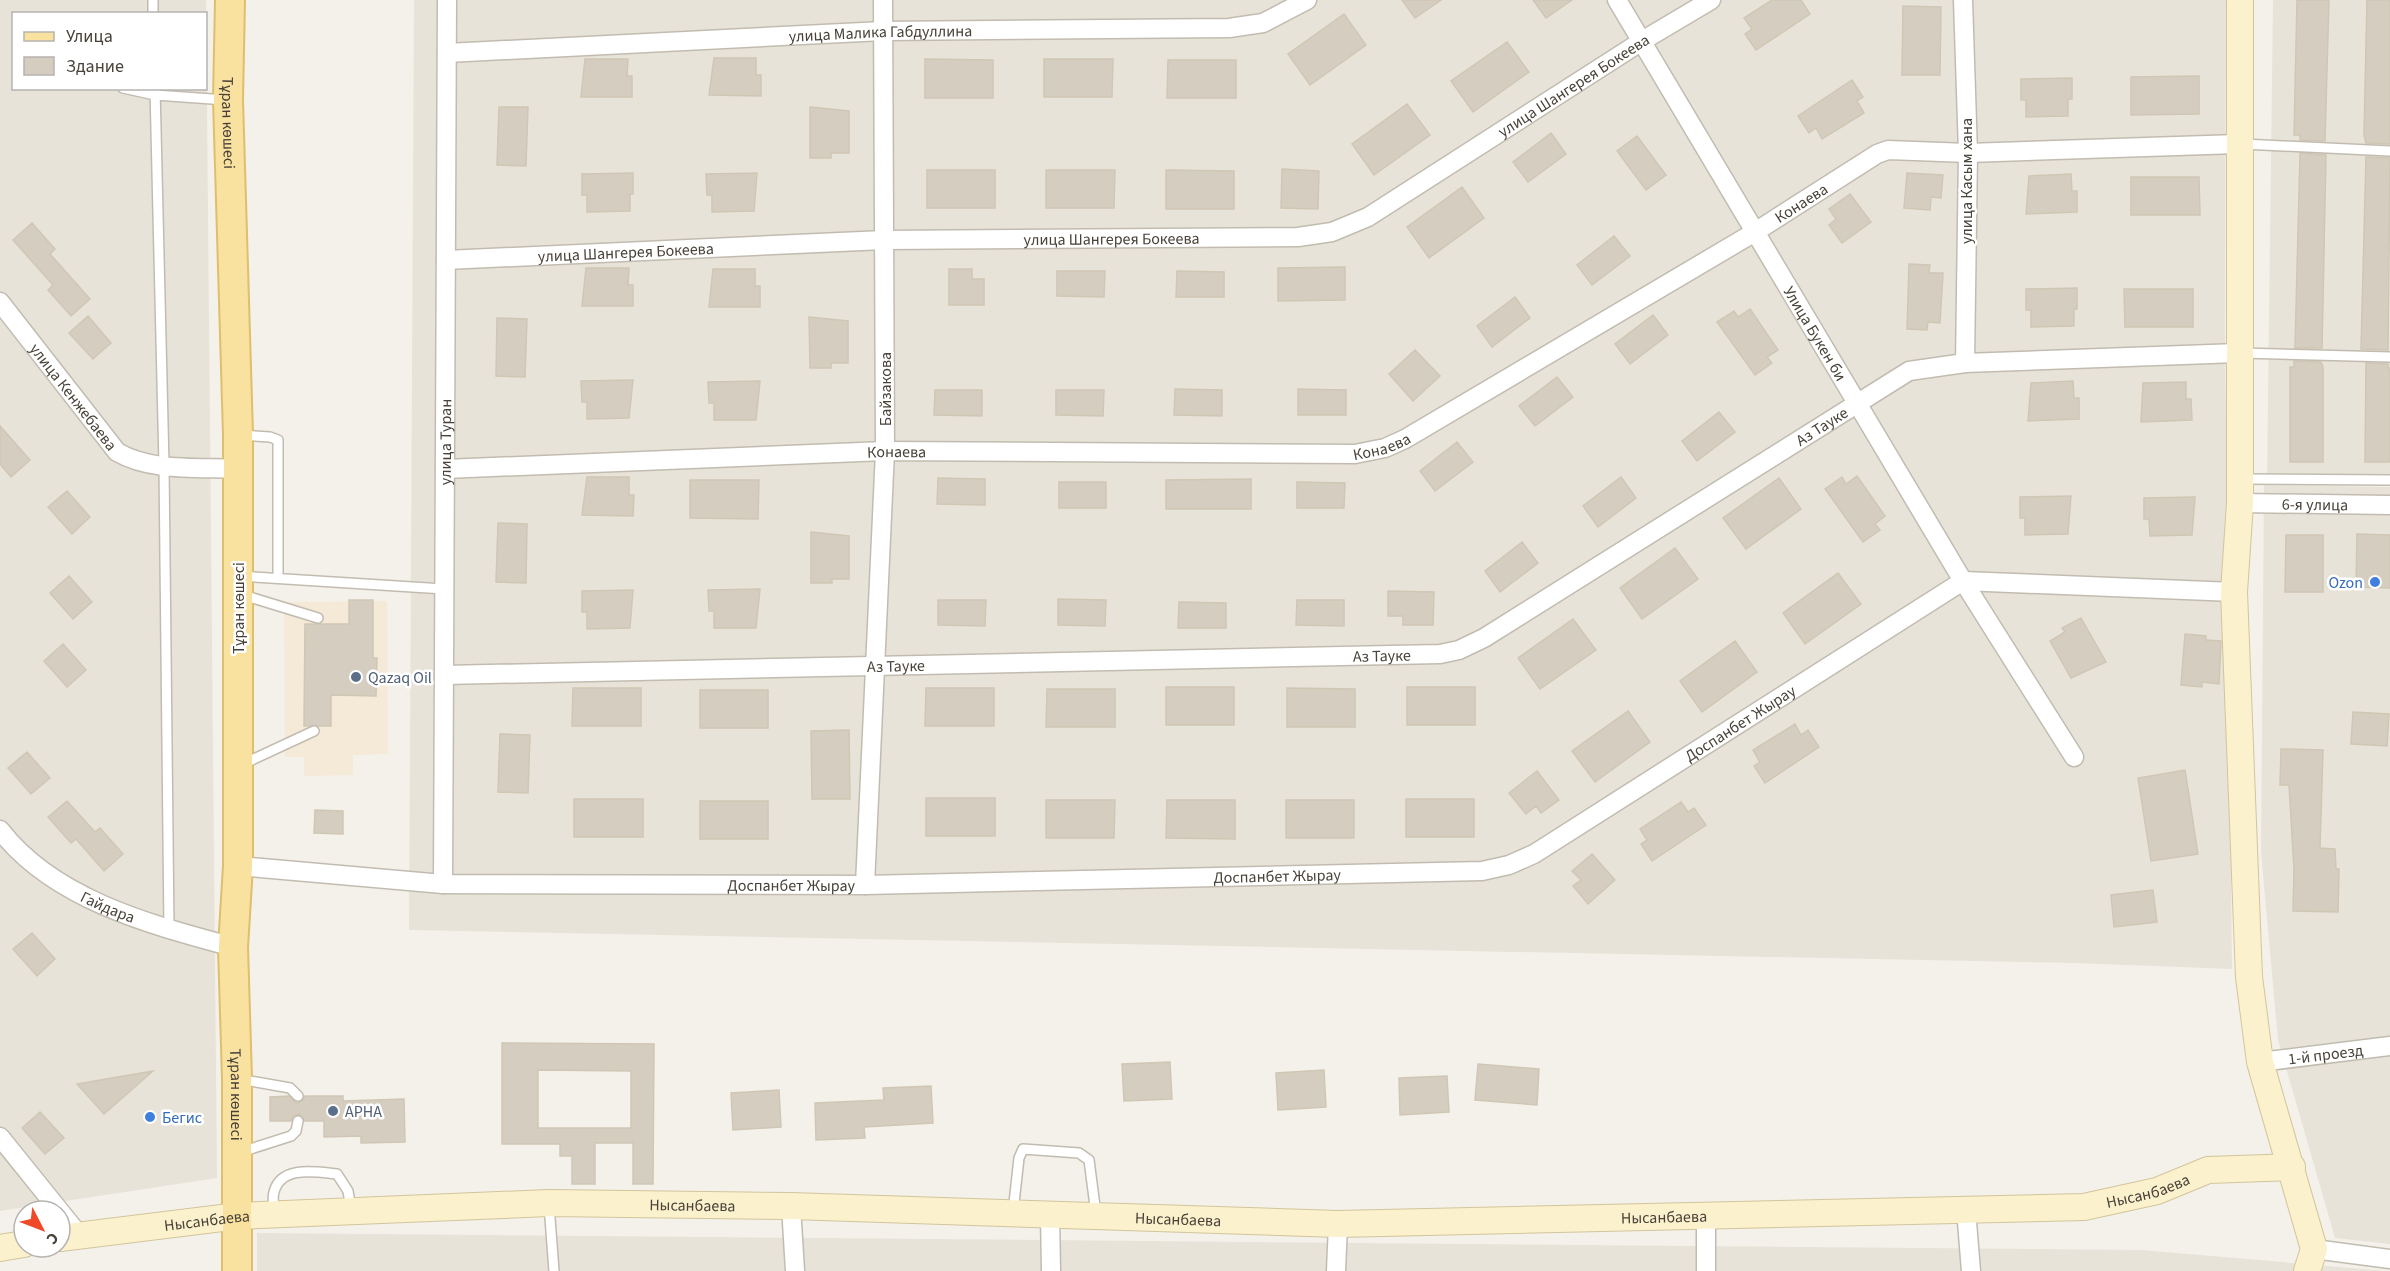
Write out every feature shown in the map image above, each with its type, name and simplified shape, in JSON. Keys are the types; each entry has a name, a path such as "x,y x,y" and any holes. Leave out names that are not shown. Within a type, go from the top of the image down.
{"main road":[{"name":"Тұран көшесі","path":"230,0 228,100 238,435 238,866 233,947 238,1153 237,1271"}],"street":[{"name":"улица Туран","path":"443,884 447,0"},
{"name":"Байзакова","path":"865,885 873,665 885,450 883,0"},
{"name":"улица Малика Габдуллина","path":"447,53 884,31 1228,28 1263,23 1307,0"},
{"name":"Улица Букен би","path":"1617,0 1963,581 2074,757"},
{"name":"улица Шангерея Бокеева","path":"446,260 884,240 1298,237 1332,232 1368,217 1642,41 1711,0"},
{"name":"улица Касым хана","path":"1963,0 1968,153 1965,363"},
{"path":"2240,0 2238,144 2240,491 2234,592 2249,977 2260,1062 2292,1167 2310,1260 2390,1259"},
{"name":"Конаева","path":"445,469 885,450 1355,454 1385,448 1415,432 1755,231 1877,154 1888,150 1968,153 2238,144"},
{"name":"улица Кенжебаева","path":"0,302 117,452 133,461 237,469"},
{"name":"Аз Тауке","path":"444,675 1428,654 1459,650 1484,638 1909,370 1965,363 2238,353"},
{"name":"6-я улица","path":"2240,491 2390,505"},
{"path":"1963,581 2234,592"},
{"name":"Доспанбет Жырау","path":"238,866 443,884 865,885 1482,872 1509,865 1534,854 1963,581"},
{"name":"Гайдара","path":"0,830 36,867 65,884 134,918 233,947"},
{"name":"1-й проезд","path":"2260,1062 2390,1046"},
{"path":"0,1137 44,1199"},
{"name":"Нысанбаева","path":"72,1236 238,1216 549,1203 791,1206 1338,1224 2084,1207 2157,1191 2208,1170 2292,1167"},
{"path":"791,1206 795,1271"},
{"path":"1966,1210 1971,1271"},
{"path":"1050,1214 1051,1271"},
{"path":"1706,1216 1706,1271"},
{"path":"1336,1271 1338,1224"}],"lane":[{"path":"126,90 228,100"},
{"path":"155,92 164,465 169,930"},
{"path":"2238,144 2390,151"},
{"path":"2238,353 2390,357"},
{"path":"238,435 270,436 278,440 278,578"},
{"path":"2240,491 2390,480"},
{"path":"238,585 278,578 444,589"},
{"path":"238,585 318,618"},
{"path":"238,766 314,731"},
{"path":"237,1079 290,1088 298,1096"},
{"path":"238,1153 291,1136 298,1121"},
{"path":"1013,1213 1019,1158 1023,1149 1079,1153 1089,1160 1096,1216"},
{"path":"274,1214 273,1192 283,1179 299,1171 337,1174 348,1191 351,1211"},
{"path":"549,1203 554,1271"}],"shaded area":[{"path":"0,0 206,0 206,12 12,12 12,90 207,90 217,1178 72,1200 12,1199 12,1209 0,1211"},
{"path":"414,0 2226,0 2225,327 2232,969 2075,963 409,930"},
{"path":"2273,0 2390,0 2390,482 2267,480"},
{"path":"2264,485 2390,487 2390,1244 2335,1238 2278,1040 2261,852"},
{"path":"387,601 388,754 353,755 353,775 304,776 304,757 285,757 284,602"},
{"path":"257,1233 2142,1250 2386,1271 257,1271"}],"building":[{"path":"1402,0 1441,0 1415,18"},
{"path":"1533,0 1572,0 1546,18"},
{"path":"1772,0 1801,0 1810,14 1756,50 1745,34 1752,29 1744,18"},
{"path":"2297,0 2329,0 2325,141 2300,140 2300,135 2294,135"},
{"path":"2367,0 2390,0 2390,144 2366,143 2364,135"},
{"path":"1903,6 1941,7 1940,75 1902,75"},
{"path":"1344,14 1366,45 1310,85 1288,54"},
{"path":"1507,42 1529,72 1473,112 1451,81"},
{"path":"714,58 756,58 756,75 761,75 761,96 709,95"},
{"path":"585,59 628,59 627,76 632,76 632,97 581,97"},
{"path":"925,59 993,60 993,98 925,98"},
{"path":"1044,59 1113,59 1112,97 1044,97"},
{"path":"1168,60 1236,60 1236,98 1167,98"},
{"path":"2199,76 2199,114 2131,115 2131,77"},
{"path":"2072,78 2072,99 2068,99 2068,116 2026,117 2026,100 2021,100 2021,79"},
{"path":"1852,80 1863,97 1857,101 1864,113 1822,139 1816,128 1809,133 1798,116"},
{"path":"1407,104 1430,135 1374,175 1352,144"},
{"path":"499,107 528,107 526,166 497,165"},
{"path":"810,107 849,111 849,153 831,153 831,158 810,158"},
{"path":"1551,133 1566,154 1528,182 1513,162"},
{"path":"1637,136 1666,175 1646,190 1617,151"},
{"path":"2300,153 2326,155 2322,348 2295,348"},
{"path":"2366,157 2390,158 2388,350 2361,349"},
{"path":"1282,169 1319,171 1318,209 1281,208"},
{"path":"927,170 995,170 995,208 927,208"},
{"path":"1046,170 1115,170 1114,208 1046,208"},
{"path":"1166,170 1234,171 1234,209 1166,209"},
{"path":"633,173 630,211 587,212 587,195 582,195 582,174"},
{"path":"757,173 754,211 712,212 712,195 707,195 706,174"},
{"path":"1907,173 1943,175 1941,198 1931,197 1930,210 1904,208"},
{"path":"2071,174 2072,191 2077,191 2077,212 2026,214 2029,176"},
{"path":"2131,177 2199,177 2200,215 2131,215"},
{"path":"1462,187 1484,218 1429,258 1407,227"},
{"path":"1850,194 1871,222 1842,243 1829,225 1836,219 1829,209"},
{"path":"32,223 55,249 50,254 90,299 71,316 48,290 53,285 13,240"},
{"path":"1614,236 1630,256 1592,285 1577,265"},
{"path":"1909,264 1930,265 1929,273 1943,273 1940,323 1928,322 1927,330 1907,329"},
{"path":"1345,267 1345,300 1278,301 1278,268"},
{"path":"586,268 629,268 628,285 633,285 633,306 582,306"},
{"path":"713,269 755,269 755,286 760,286 760,307 709,307"},
{"path":"949,269 972,269 972,279 984,279 984,305 949,305"},
{"path":"1057,271 1105,271 1104,297 1057,296"},
{"path":"1177,271 1224,272 1224,297 1176,297"},
{"path":"2077,288 2074,326 2031,327 2031,310 2026,310 2026,289"},
{"path":"2124,289 2193,289 2193,327 2125,327"},
{"path":"1515,297 1530,318 1492,347 1477,326"},
{"path":"1750,309 1778,350 1767,357 1772,363 1755,375 1717,322 1734,311 1738,317"},
{"path":"1653,315 1668,335 1630,364 1615,344"},
{"path":"88,316 111,343 93,359 69,333"},
{"path":"809,317 848,321 848,363 831,363 831,368 810,368"},
{"path":"497,318 527,319 525,377 496,376"},
{"path":"1415,350 1440,376 1413,401 1389,374"},
{"path":"2294,361 2321,362 2323,367 2323,462 2290,462 2290,367 2294,367"},
{"path":"2366,363 2388,364 2390,368 2390,462 2365,462"},
{"path":"1557,377 1573,397 1535,426 1519,406"},
{"path":"633,380 629,418 587,419 587,402 582,402 581,381"},
{"path":"760,381 756,420 714,420 714,403 709,403 708,382"},
{"path":"2073,381 2074,398 2079,398 2079,419 2028,421 2031,383"},
{"path":"2186,382 2186,399 2191,399 2192,420 2141,422 2143,383"},
{"path":"1175,389 1222,390 1222,416 1174,415"},
{"path":"1298,389 1346,390 1346,415 1298,415"},
{"path":"935,390 982,390 982,416 934,415"},
{"path":"1056,390 1104,390 1103,416 1056,415"},
{"path":"1719,412 1735,432 1697,461 1682,441"},
{"path":"0,426 30,460 11,477 0,464"},
{"path":"1457,442 1473,462 1435,491 1420,471"},
{"path":"1857,476 1885,516 1875,524 1880,530 1863,542 1825,489 1842,477 1846,484"},
{"path":"587,477 629,477 629,495 634,495 633,516 582,515"},
{"path":"1621,477 1636,498 1598,527 1583,506"},
{"path":"938,478 985,479 985,505 937,504"},
{"path":"1779,478 1801,509 1746,549 1723,518"},
{"path":"1251,479 1251,509 1166,509 1166,480"},
{"path":"690,480 759,480 758,519 690,518"},
{"path":"1059,482 1106,482 1106,508 1059,508"},
{"path":"1297,482 1345,483 1344,508 1297,508"},
{"path":"67,491 90,517 72,534 48,507"},
{"path":"2071,496 2068,534 2025,535 2025,518 2020,518 2020,497"},
{"path":"2195,497 2192,535 2150,536 2149,519 2144,519 2144,498"},
{"path":"498,523 527,524 526,583 496,582"},
{"path":"811,532 849,536 849,579 832,579 832,583 811,583"},
{"path":"2357,534 2390,535 2390,588 2356,587"},
{"path":"2286,535 2323,535 2323,592 2285,592"},
{"path":"1522,542 1538,563 1500,592 1485,571"},
{"path":"1675,548 1698,579 1642,619 1620,588"},
{"path":"1838,573 1861,604 1805,644 1783,613"},
{"path":"69,576 92,602 73,619 50,593"},
{"path":"760,589 756,628 714,628 714,611 709,611 708,590"},
{"path":"633,590 630,628 587,629 587,612 582,612 582,591"},
{"path":"1388,591 1434,592 1433,625 1403,625 1403,616 1388,616"},
{"path":"1058,599 1106,600 1105,626 1058,625"},
{"path":"349,600 373,600 373,658 377,658 376,696 331,695 331,726 304,726 305,624 349,624"},
{"path":"938,600 986,600 985,626 938,625"},
{"path":"1297,600 1344,600 1344,626 1296,625"},
{"path":"1179,602 1226,603 1226,628 1178,628"},
{"path":"2081,618 2106,662 2071,678 2050,641 2065,632 2062,628"},
{"path":"1573,619 1596,650 1540,689 1518,658"},
{"path":"2185,634 2206,636 2206,640 2221,641 2219,684 2202,682 2202,687 2181,685"},
{"path":"1735,641 1757,672 1702,712 1680,681"},
{"path":"63,644 86,670 67,687 44,661"},
{"path":"1166,687 1234,687 1234,725 1166,725"},
{"path":"1407,687 1475,687 1475,725 1407,725"},
{"path":"573,688 641,688 641,726 572,726"},
{"path":"926,688 994,688 994,726 925,726"},
{"path":"1287,688 1355,689 1355,727 1287,727"},
{"path":"1047,689 1115,689 1115,727 1046,727"},
{"path":"700,690 768,690 768,728 700,728"},
{"path":"1628,711 1650,742 1595,782 1572,751"},
{"path":"2353,712 2389,714 2387,746 2351,744"},
{"path":"1795,724 1801,735 1808,730 1819,747 1765,783 1754,766 1760,762 1753,750"},
{"path":"849,730 850,799 812,799 811,731"},
{"path":"500,734 530,735 528,793 498,792"},
{"path":"2281,749 2323,750 2320,848 2335,849 2336,869 2339,869 2338,912 2293,911 2294,870 2289,785 2280,785"},
{"path":"27,752 50,778 31,794 8,768"},
{"path":"2185,770 2198,854 2151,861 2138,778"},
{"path":"1537,771 1559,800 1541,813 1536,806 1526,814 1509,793"},
{"path":"926,798 995,798 995,836 926,836"},
{"path":"574,799 643,799 643,837 574,837"},
{"path":"1406,799 1474,799 1474,837 1406,837"},
{"path":"1046,800 1115,800 1114,838 1046,838"},
{"path":"1167,800 1235,800 1235,839 1166,838"},
{"path":"1286,800 1354,800 1354,838 1286,838"},
{"path":"67,801 95,832 100,828 123,854 104,871 76,839 71,843 48,817"},
{"path":"700,801 768,801 768,839 700,839"},
{"path":"1681,802 1688,812 1694,808 1706,825 1652,861 1641,844 1647,840 1640,829"},
{"path":"315,810 343,811 343,834 314,833"},
{"path":"1592,854 1615,880 1588,904 1573,886 1581,880 1572,871"},
{"path":"2153,890 2157,922 2114,927 2111,895"},
{"path":"32,933 55,959 37,976 13,949"},
{"path":"502,1043 654,1044 653,1184 633,1184 633,1143 595,1143 595,1184 572,1184 572,1156 560,1156 560,1144 502,1144","holes":["538,1070 631,1071 631,1128 538,1128"]},
{"path":"1170,1062 1172,1099 1124,1101 1122,1064"},
{"path":"1478,1064 1539,1069 1537,1105 1475,1100"},
{"path":"1324,1070 1326,1107 1278,1110 1276,1073"},
{"path":"153,1071 104,1114 77,1084"},
{"path":"1447,1076 1449,1112 1400,1115 1399,1078"},
{"path":"931,1086 933,1123 864,1127 865,1138 816,1140 815,1103 884,1100 883,1088"},
{"path":"779,1090 781,1127 733,1130 731,1093"},
{"path":"289,1096 297,1103 305,1096 343,1096 343,1101 404,1099 405,1142 361,1143 361,1136 324,1137 324,1121 305,1121 299,1114 293,1116 291,1121 270,1121 270,1097"},
{"path":"40,1112 64,1138 45,1154 22,1128"}],"place":[{"name":"Ozon","path":"2375,582"},
{"name":"Qazaq Oil","path":"356,677"},
{"name":"АРНА","path":"333,1111"},
{"name":"Бегис","path":"150,1117"}]}
